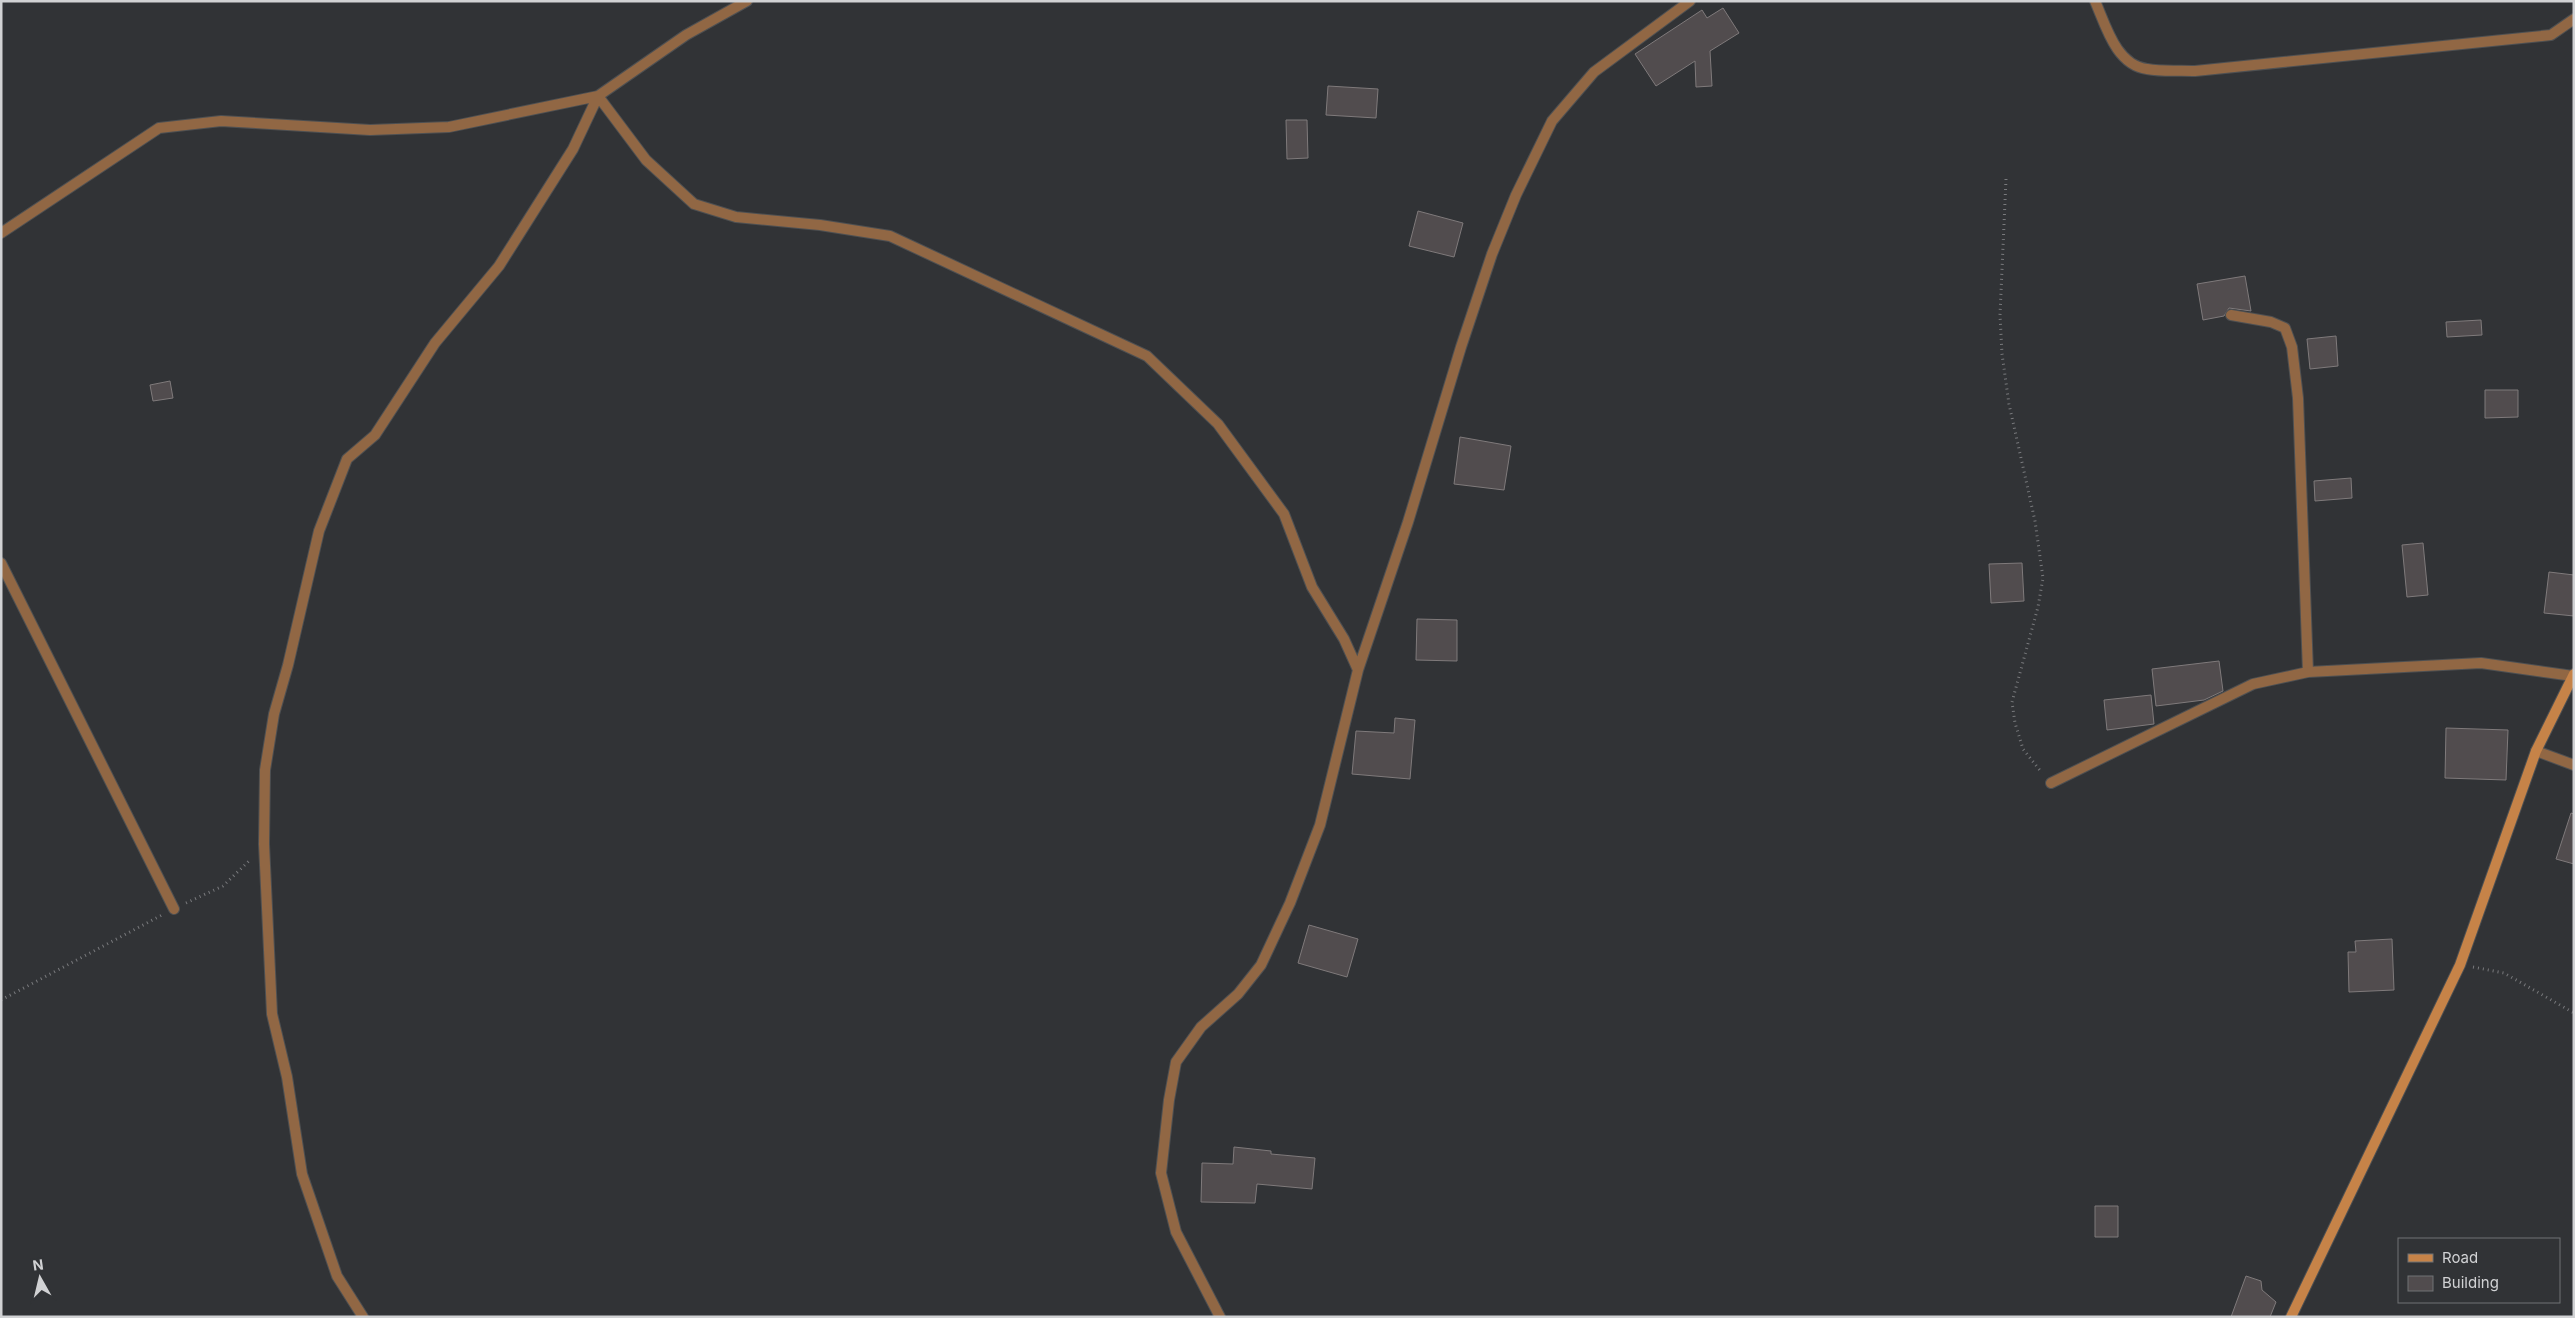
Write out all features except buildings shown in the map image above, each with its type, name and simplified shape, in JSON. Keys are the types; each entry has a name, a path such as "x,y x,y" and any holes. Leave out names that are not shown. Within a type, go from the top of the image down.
{"street":[{"path":"1,233 159,128 221,121 370,130 449,127 598,96 686,35 747,1"},
{"path":"1220,1317 1176,1232 1161,1173 1169,1100 1176,1062 1201,1027 1238,994 1262,965 1290,904 1320,825 1358,670 1408,522 1461,347 1492,254 1516,195 1552,121 1594,72 1690,1"},
{"path":"2095,1 2116,46 2128,62 2146,69 2156,70 2195,71 2551,35 2574,19"},
{"path":"598,96 646,160 694,204 736,217 820,225 890,236 1147,356 1218,424 1284,514 1312,586 1344,639 1358,670"},
{"path":"363,1317 337,1276 302,1174 287,1077 272,1014 264,844 265,770 274,714 288,665 319,531 347,459 375,435 435,343 499,266 573,149 598,96"},
{"path":"2231,316 2271,322 2285,328 2292,347 2298,398 2308,672"},
{"path":"1,563 174,909"},
{"path":"2051,783 2254,684 2308,672 2481,663 2573,675 2536,751 2460,965 2291,1317"},
{"path":"2536,751 2574,765"}],"path":[{"path":"2006,179 2000,315 2002,354 2010,404 2035,521 2043,578 2038,607 2012,702 2015,723 2023,748 2051,783"},
{"path":"1,1000 174,909 223,886 264,844"},
{"path":"2460,965 2504,973 2574,1013"}]}
